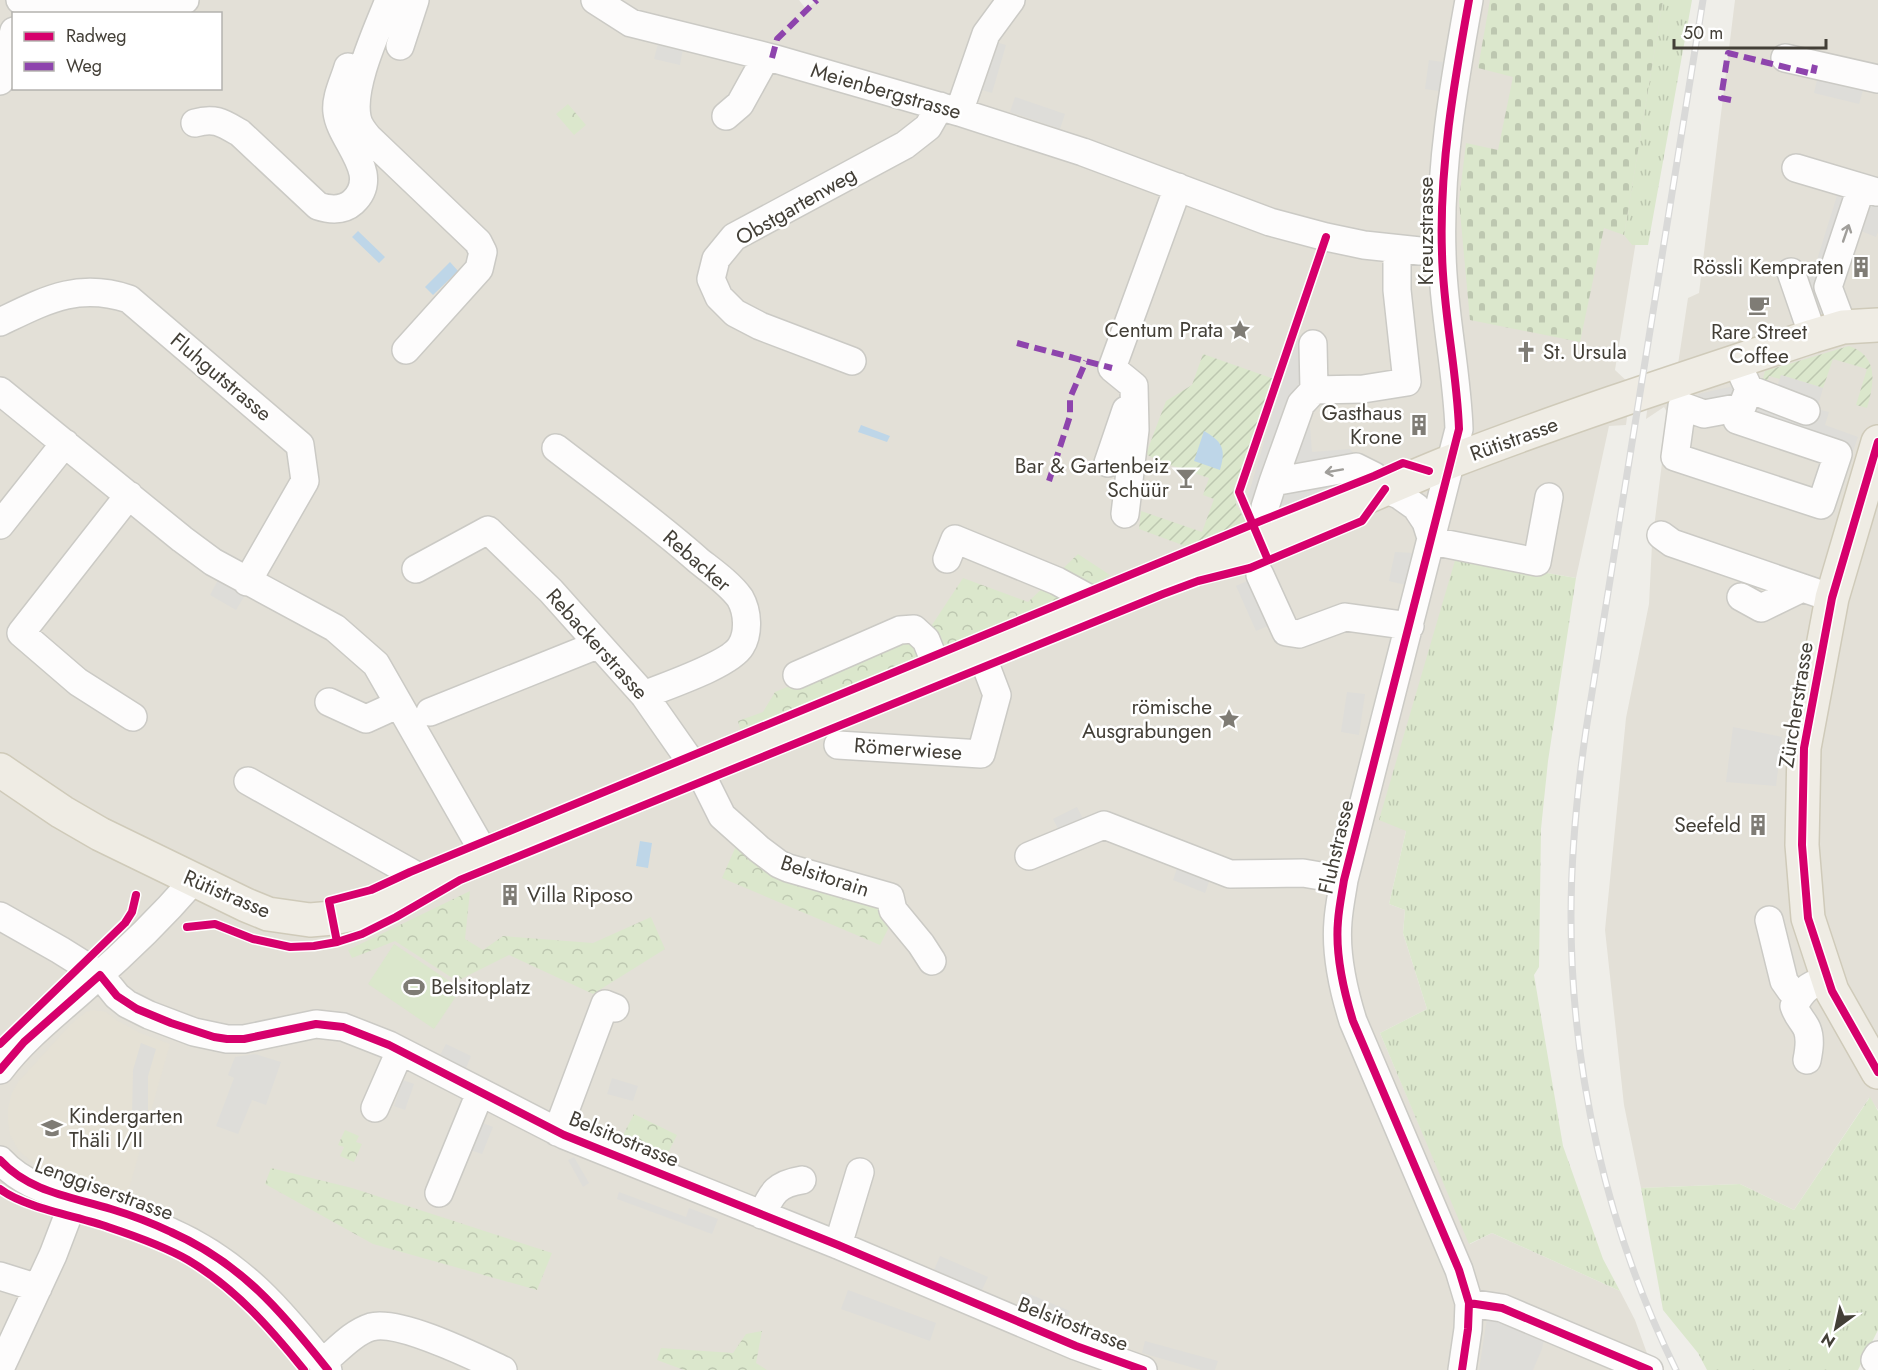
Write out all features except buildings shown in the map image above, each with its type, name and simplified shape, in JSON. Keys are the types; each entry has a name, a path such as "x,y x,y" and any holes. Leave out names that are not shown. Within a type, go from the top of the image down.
{"main road":[{"name":"Rütistrasse","path":"1,768 62,812 100,834 194,881 268,914 310,920 357,913 483,855 1213,560 1260,559 1385,489 1452,461 1601,407 1742,386 1828,332 1878,325"},
{"name":"Zürcherstrasse","path":"1878,442 1817,593 1802,779 1802,845 1808,918 1832,991 1878,1072"}],"street":[{"path":"20,0 62,6 142,4 185,0"},
{"path":"195,123 208,119 218,121 240,133 318,206 328,209 349,205 361,191 364,172 342,131 337,110 338,100 369,0"},
{"path":"388,0 360,78 356,115 358,122 368,137 478,242 483,252 479,269 406,350"},
{"path":"399,46 415,0"},
{"name":"Meienbergstrasse","path":"595,0 632,23 766,57 950,109 1083,152 1270,222 1354,243 1442,252"},
{"name":"Obstgartenweg","path":"852,361 760,326 735,313 719,297 711,279 716,259 734,237 905,145 950,109 986,34 1011,0"},
{"name":"Kreuzstrasse","path":"1452,461 1459,429 1458,396 1444,291 1442,252 1445,150 1469,0"},
{"path":"0,81 12,38"},
{"path":"726,116 740,104 766,57"},
{"path":"1785,58 1878,80"},
{"path":"1796,168 1870,190 1828,287 1828,332"},
{"path":"1125,514 1135,430 1134,386 1112,368 1178,187"},
{"path":"1314,390 1363,389 1407,382 1397,290 1396,249"},
{"path":"1791,272 1828,332"},
{"name":"Fluhgutstrasse","path":"0,322 48,299 74,293 96,291 129,299 300,445 305,481 247,582"},
{"path":"1313,344 1314,390 1301,404 1265,507 1260,559 1286,632 1299,634 1345,617 1410,626"},
{"path":"1108,463 1134,386"},
{"path":"1742,386 1737,420 1838,454 1821,505 1676,457 1682,406 1704,414 1742,386"},
{"path":"1742,386 1806,411"},
{"path":"0,392 205,556 247,582 335,628 376,664 479,844 483,855"},
{"path":"0,525 65,443"},
{"name":"Rebacker","path":"556,448 675,540 730,588 740,599 746,614 746,631 741,647 734,654 716,665 644,695"},
{"name":"Fluhstrasse","path":"1452,461 1344,880 1338,921 1344,993 1353,1022 1459,1270 1469,1303 1462,1370"},
{"path":"1273,482 1356,467 1374,476 1385,489 1399,495 1416,507 1426,522 1432,541 1537,562 1549,497"},
{"path":"129,495 21,633 78,681 134,717"},
{"name":"Rebackerstrasse","path":"416,569 488,530 551,591 644,695 696,768"},
{"path":"1661,535 1672,543 1706,549 1817,593"},
{"path":"947,559 955,539 1057,581 1101,605"},
{"path":"1741,597 1761,608 1817,593"},
{"path":"797,675 900,630 914,630 926,640 938,670"},
{"path":"430,712 597,645"},
{"name":"Römerwiese","path":"838,745 981,754 997,695 981,653"},
{"path":"328,702 366,719 399,704"},
{"name":"Belsitorain","path":"696,768 722,816 779,864 798,872 890,897 893,910 932,961"},
{"path":"248,781 426,881"},
{"path":"1029,856 1104,825 1230,874 1303,873 1344,880"},
{"path":"0,1070 24,1042 100,975 165,913 194,881"},
{"name":"Belsitostrasse","path":"0,916 100,975 117,996 137,1009 171,1023 227,1039 244,1039 316,1024 344,1027 400,1051 550,1128 1076,1346 1143,1370"},
{"path":"1769,920 1784,981 1791,991 1792,1005 1797,1017 1806,1026 1809,1036 1807,1060"},
{"path":"1792,1005 1809,986 1828,978"},
{"path":"550,1128 605,1004 615,1008"},
{"path":"375,1108 400,1051"},
{"path":"550,1128 568,1065 564,1063"},
{"path":"439,1192 480,1093"},
{"name":"Lenggiserstrasse","path":"0,1160 16,1176 39,1188 74,1200 112,1209 170,1231 217,1256 250,1281 325,1366"},
{"path":"837,1245 860,1172"},
{"path":"762,1215 767,1202 777,1189 787,1182 802,1180"},
{"path":"0,1369 53,1255 74,1200"},
{"path":"0,1276 38,1288"},
{"path":"1469,1303 1502,1308 1649,1370"},
{"path":"325,1366 357,1333 382,1325 455,1348 503,1370"}],"shaded area":[{"path":"0,0 799,0 806,9 817,0 1680,0 1649,161 1615,370 1631,385 1626,425 1609,426 1576,578 1456,557 1406,831 1389,904 1405,910 1403,933 1427,1009 1380,1033 1470,1244 1492,1233 1620,1291 1635,1320 1653,1370 0,1370"},
{"path":"1735,0 1878,0 1878,1110 1869,1098 1794,1210 1740,1184 1641,1188 1624,1105 1605,930 1626,718 1649,604 1652,544 1668,414 1664,407 1646,419 1647,411 1652,379 1677,371 1688,298 1699,293"},
{"path":"993,41 1006,45 992,93 979,89"},
{"path":"658,43 683,49 680,65 654,59"},
{"path":"1429,60 1443,62 1439,91 1425,89"},
{"path":"1818,76 1864,87 1859,104 1814,93"},
{"path":"1015,97 1065,114 1060,129 1010,112"},
{"path":"1839,189 1859,197 1829,310 1813,305 1800,269 1817,260"},
{"path":"1872,199 1878,202 1876,237 1861,231"},
{"path":"1297,339 1314,343 1309,414 1312,452 1350,449 1374,476 1263,520 1248,496"},
{"path":"1781,375 1823,388 1817,409 1829,412 1825,425 1858,437 1853,451 1749,416 1754,401 1776,390"},
{"path":"1734,386 1737,401 1701,409 1698,394"},
{"path":"1395,552 1412,553 1406,585 1389,581"},
{"path":"1260,575 1280,621 1256,631 1236,586"},
{"path":"218,580 245,595 236,610 210,595"},
{"path":"1347,692 1365,694 1359,735 1341,732"},
{"path":"1733,727 1782,737 1776,786 1726,782"},
{"path":"1077,807 1083,819 1059,831 1053,819"},
{"path":"1179,863 1211,876 1205,893 1173,880"},
{"path":"93,1010 106,1012 140,1033 170,1044 126,1199 71,1182 42,1170 19,1151 10,1135 8,1109 12,1093 18,1082 70,1025 86,1012"},
{"path":"141,1043 156,1049 148,1076 148,1119 132,1118 133,1070"},
{"path":"446,1044 471,1056 466,1068 440,1055"},
{"path":"255,1054 281,1062 266,1105 252,1100 238,1134 216,1126 234,1078 228,1075 235,1057"},
{"path":"612,1078 638,1086 633,1101 607,1094"},
{"path":"403,1080 414,1084 405,1110 394,1106"},
{"path":"477,1121 493,1127 482,1154 467,1149"},
{"path":"574,1157 589,1183 583,1187 568,1160"},
{"path":"619,1192 686,1217 689,1208 718,1219 712,1234 617,1199"},
{"path":"940,1256 988,1277 982,1290 934,1270"},
{"path":"848,1290 936,1323 930,1341 841,1309"},
{"path":"1022,1291 1070,1311 1065,1325 1017,1305"},
{"path":"1487,1318 1546,1329 1542,1349 1533,1370 1479,1370"},
{"path":"1145,1341 1218,1361 1215,1370 1201,1370 1142,1353"}],"green space":[{"path":"1490,0 1663,0 1624,235 1604,228 1580,342 1470,320 1459,201 1466,143 1498,150 1513,77 1478,68"},
{"path":"1663,0 1692,0 1648,245 1632,245 1624,235"},
{"path":"568,104 586,125 574,135 556,114"},
{"path":"1849,346 1858,350 1870,363 1872,388 1867,408 1856,405 1867,369 1833,359 1823,388 1781,375 1780,379 1769,376 1766,387 1761,386 1765,371"},
{"path":"1203,354 1274,379 1234,488 1236,504 1246,522 1185,546 1139,529 1141,511 1202,532 1214,499 1203,495 1209,478 1158,461 1146,454 1166,401 1192,385"},
{"path":"1078,554 1110,575 1099,582 741,732 738,721 763,712 775,692 930,628 963,578 1028,602"},
{"path":"1456,557 1576,578 1548,761 1541,829 1539,967 1534,975 1563,1146 1603,1259 1620,1291 1492,1233 1469,1244 1380,1033 1427,1009 1403,933 1405,910 1389,904 1406,831 1379,820"},
{"path":"736,846 768,873 873,900 892,921 880,945 722,878"},
{"path":"470,891 465,939 483,950 503,936 593,943 651,917 665,949 593,994 509,955 457,981 395,941 352,958 348,950"},
{"name":"Belsitoplatz","path":"394,944 461,989 434,1029 368,984"},
{"path":"1870,1097 1878,1111 1878,1330 1858,1370 1707,1370 1698,1353 1663,1310 1641,1188 1740,1184 1794,1210"},
{"path":"634,1114 677,1135 667,1155 622,1137"},
{"path":"345,1130 359,1136 356,1142 362,1144 354,1162 340,1156 344,1147 338,1145"},
{"path":"271,1168 352,1188 552,1253 537,1290 373,1244 265,1184"},
{"path":"762,1331 756,1363 767,1370 684,1370 657,1360 661,1348 733,1353 746,1334"}],"water":[{"path":"358,231 385,257 379,263 352,237"},
{"path":"450,262 458,271 433,295 425,287"},
{"path":"861,425 890,436 887,442 858,432"},
{"path":"1204,431 1219,443 1223,451 1220,470 1194,461"},
{"path":"640,841 652,843 648,868 636,866"}],"railway":[{"path":"1676,1370 1630,1262 1612,1206 1598,1149 1586,1091 1578,1033 1573,975 1571,893 1575,823 1586,730 1703,0"}],"marked path":[{"path":"772,58 777,39 817,0"},
{"path":"1731,100 1721,98 1728,53 1813,74 1815,65"},
{"path":"1017,343 1112,368"},
{"path":"1049,481 1070,416 1070,398 1086,361"}],"cycle path":[{"path":"1462,1370 1469,1303 1459,1270 1353,1021 1341,972 1337,934 1344,880 1459,429 1443,275 1442,221 1445,157 1469,0"},
{"path":"1268,560 1239,492 1326,237"},
{"path":"1878,442 1832,598 1804,748 1802,845 1808,918 1832,991 1878,1072"},
{"path":"337,942 329,901 371,890 1403,463 1429,471"},
{"path":"187,927 215,924 253,939 290,947 337,942 362,934 460,880 1163,594 1198,581 1250,568 1362,521 1385,489"},
{"path":"0,1044 125,923 132,912 136,895"},
{"path":"0,1070 24,1042 100,975 117,996 137,1009 214,1037 244,1039 316,1024 343,1027 389,1045 564,1135 838,1245 1076,1346 1143,1370"},
{"path":"0,1160 11,1171 38,1186 66,1197 119,1211 149,1222 196,1244 219,1258 277,1309 328,1370"},
{"path":"0,1189 37,1206 139,1238 188,1260 221,1283 251,1310 304,1370"},
{"path":"1469,1303 1502,1308 1649,1370"}],"place":[{"name":"Rössli Kempraten","path":"1861,267"},
{"name":"Rare Street Coffee","path":"1759,305"},
{"name":"Centum Prata","path":"1240,330"},
{"name":"St. Ursula","path":"1526,352"},
{"name":"Gasthaus Krone","path":"1419,425"},
{"name":"Bar & Gartenbeiz Schüür","path":"1186,478"},
{"name":"römische Ausgrabungen","path":"1229,719"},
{"name":"Seefeld","path":"1758,825"},
{"name":"Villa Riposo","path":"510,895"},
{"name":"Belsitoplatz","path":"414,987"},
{"name":"Kindergarten Thäli I/II","path":"52,1128"}]}
